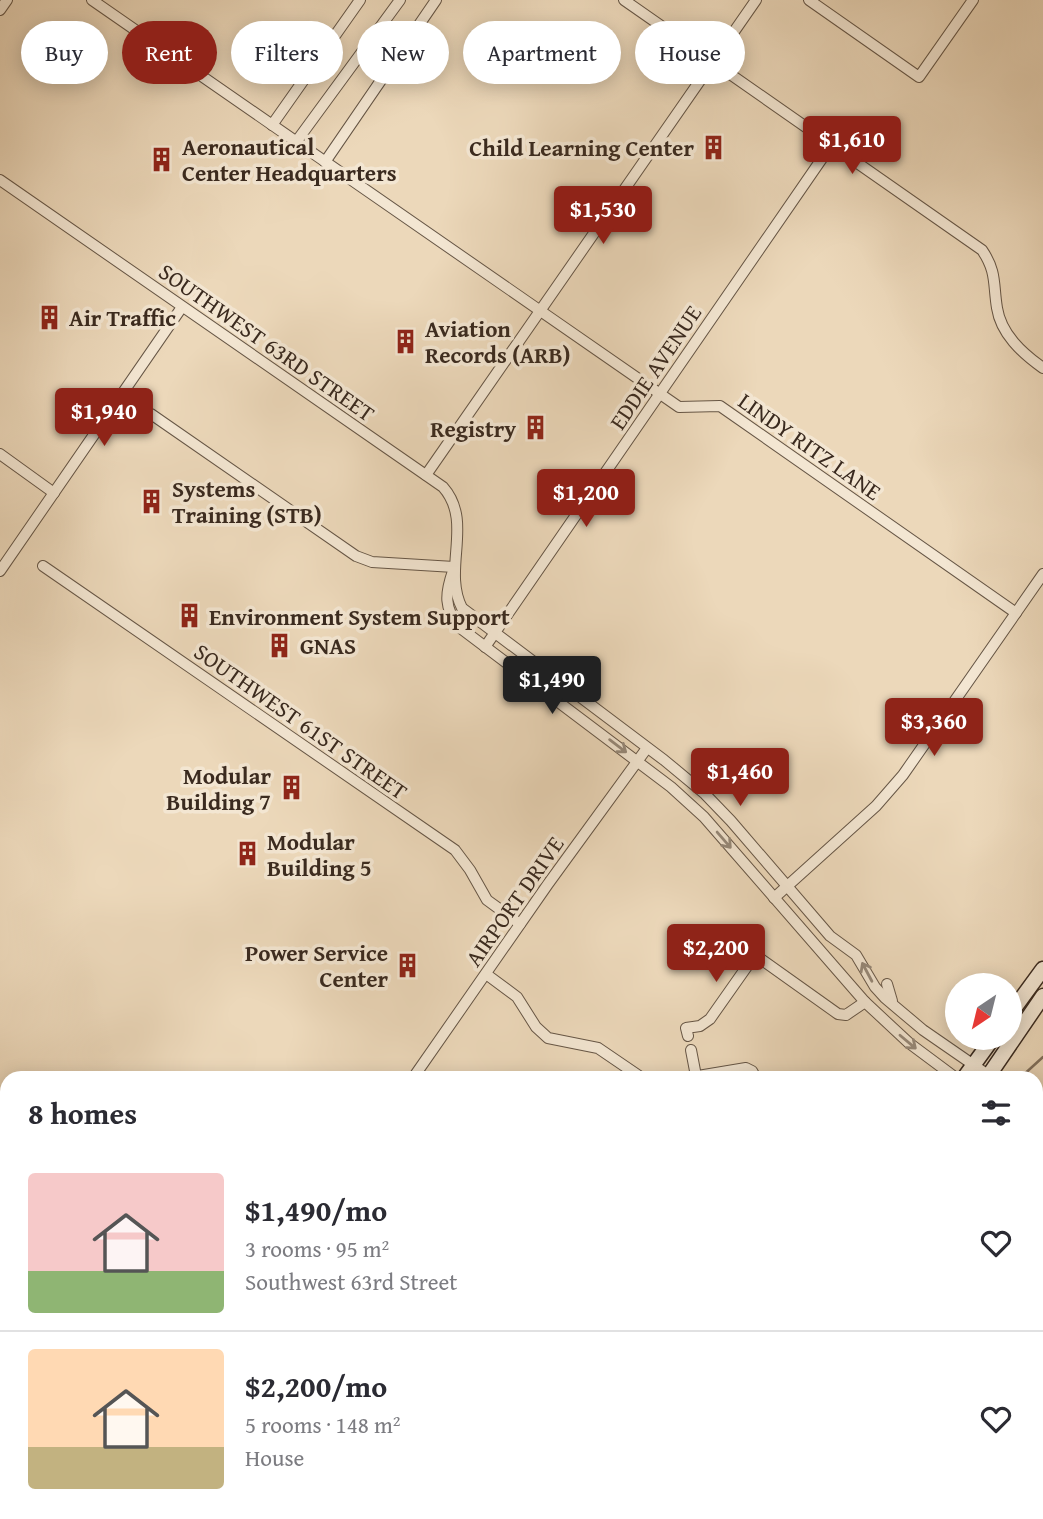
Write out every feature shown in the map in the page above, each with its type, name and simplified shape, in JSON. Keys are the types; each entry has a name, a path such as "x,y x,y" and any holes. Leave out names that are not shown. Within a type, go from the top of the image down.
{"main road":[{"path":"1022,998 1043,969"},
{"path":"994,1071 1043,996"},
{"path":"969,1071 984,1050"}],"street":[{"path":"0,10 7,0"},
{"name":"LINDY RITZ LANE","path":"92,0 680,407 720,406 1016,612"},
{"path":"272,125 360,0"},
{"path":"296,142 400,0"},
{"path":"325,162 436,0"},
{"path":"624,0 654,21"},
{"path":"741,21 756,0"},
{"path":"809,0 919,77 973,0"},
{"path":"426,475 698,84"},
{"path":"745,84 982,250 992,264 997,309 1002,327 1015,345 1043,368"},
{"name":"EDDIE AVENUE","path":"485,647 832,144"},
{"name":"SOUTHWEST 63RD STREET","path":"0,180 443,487 456,508 458,521 454,567 456,596 462,608 705,794 830,936 856,955 875,987 967,1071"},
{"path":"0,571 182,307"},
{"path":"151,414 356,556 372,562 454,567"},
{"path":"0,454 54,493"},
{"name":"SOUTHWEST 61ST STREET","path":"43,566 455,850 487,900 520,924"},
{"name":"SOUTHWEST 63RD STREET","path":"454,567 446,589 446,601 450,616 460,627 638,761 704,817 865,1002 909,1043 947,1071"},
{"path":"774,898 876,806 902,775 1043,574"},
{"name":"AIRPORT DRIVE","path":"418,1071 647,748"},
{"path":"687,1032 706,1023 755,955 838,1014 846,1015 865,1002"},
{"path":"486,974 517,997 536,1027 548,1038 598,1048 632,1071"},
{"path":"887,984 892,1001 901,1012"},
{"path":"691,1050 691,1071"}],"waterway":[{"path":"1028,1071 1043,1057"}],"place":[{"name":"Child Learning Center","path":"714,147"},
{"name":"Aeronautical Center Headquarters","path":"162,159"},
{"name":"Air Traffic","path":"49,317"},
{"name":"Aviation Records (ARB)","path":"405,341"},
{"name":"Registry","path":"536,428"},
{"name":"Systems Training (STB)","path":"152,501"},
{"name":"Environment System Support","path":"189,616"},
{"name":"GNAS","path":"280,645"},
{"name":"Modular Building 7","path":"291,788"},
{"name":"Modular Building 5","path":"247,854"},
{"name":"Power Service Center","path":"408,965"}]}
